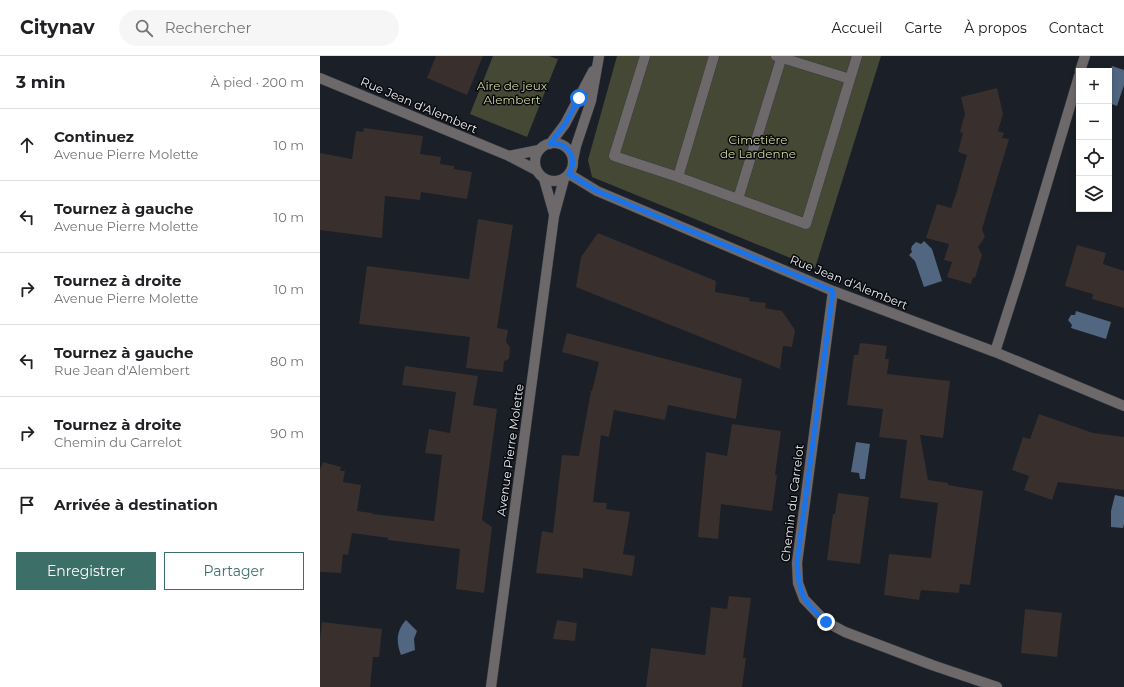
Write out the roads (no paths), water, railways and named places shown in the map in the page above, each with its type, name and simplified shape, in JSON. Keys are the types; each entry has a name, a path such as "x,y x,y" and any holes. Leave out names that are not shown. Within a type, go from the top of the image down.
{"street":[{"path":"645,56 614,156 678,177 806,224 857,56"},
{"path":"678,177 714,56"},
{"path":"1081,68 1085,56"},
{"path":"738,199 780,57 850,79"},
{"name":"Avenue Pierre Molette","path":"539,150 550,144 565,124 598,59"},
{"name":"Avenue Pierre Molette","path":"491,687 554,216 567,176 573,167 576,146 591,101 598,59"},
{"name":"Rue Jean d'Alembert","path":"320,78 509,156 536,170"},
{"path":"995,352 1076,86"},
{"path":"550,144 560,144 565,147 569,150 573,160"},
{"path":"509,156 539,150"},
{"path":"536,170 535,159 539,150"},
{"name":"Avenue Pierre Molette","path":"536,170 544,179 554,216"},
{"path":"544,179 554,182 567,176"},
{"name":"Rue Jean d'Alembert","path":"567,176 597,191 833,291 995,352 1124,406"},
{"name":"Chemin du Carrelot","path":"833,291 797,563 798,583 804,599 826,622 845,632 997,687"}],"water":[{"path":"1112,66 1124,70 1124,85 1117,106 1112,104"},
{"path":"924,241 932,249 942,281 924,287 915,261 909,255 912,252 912,246 916,242 921,244"},
{"path":"1076,311 1111,322 1106,339 1071,328 1072,325 1068,320 1071,315 1075,315"},
{"path":"856,442 870,444 865,479 860,479 859,473 851,472"},
{"path":"1115,495 1124,497 1123,528 1111,527 1111,511"},
{"path":"406,620 417,631 414,639 415,650 401,655 398,646 398,637 400,628"}],"park label":[{"name":"Aire de jeux Alembert","path":"512,92"},
{"name":"Cimetière de Lardenne","path":"758,146"}]}
